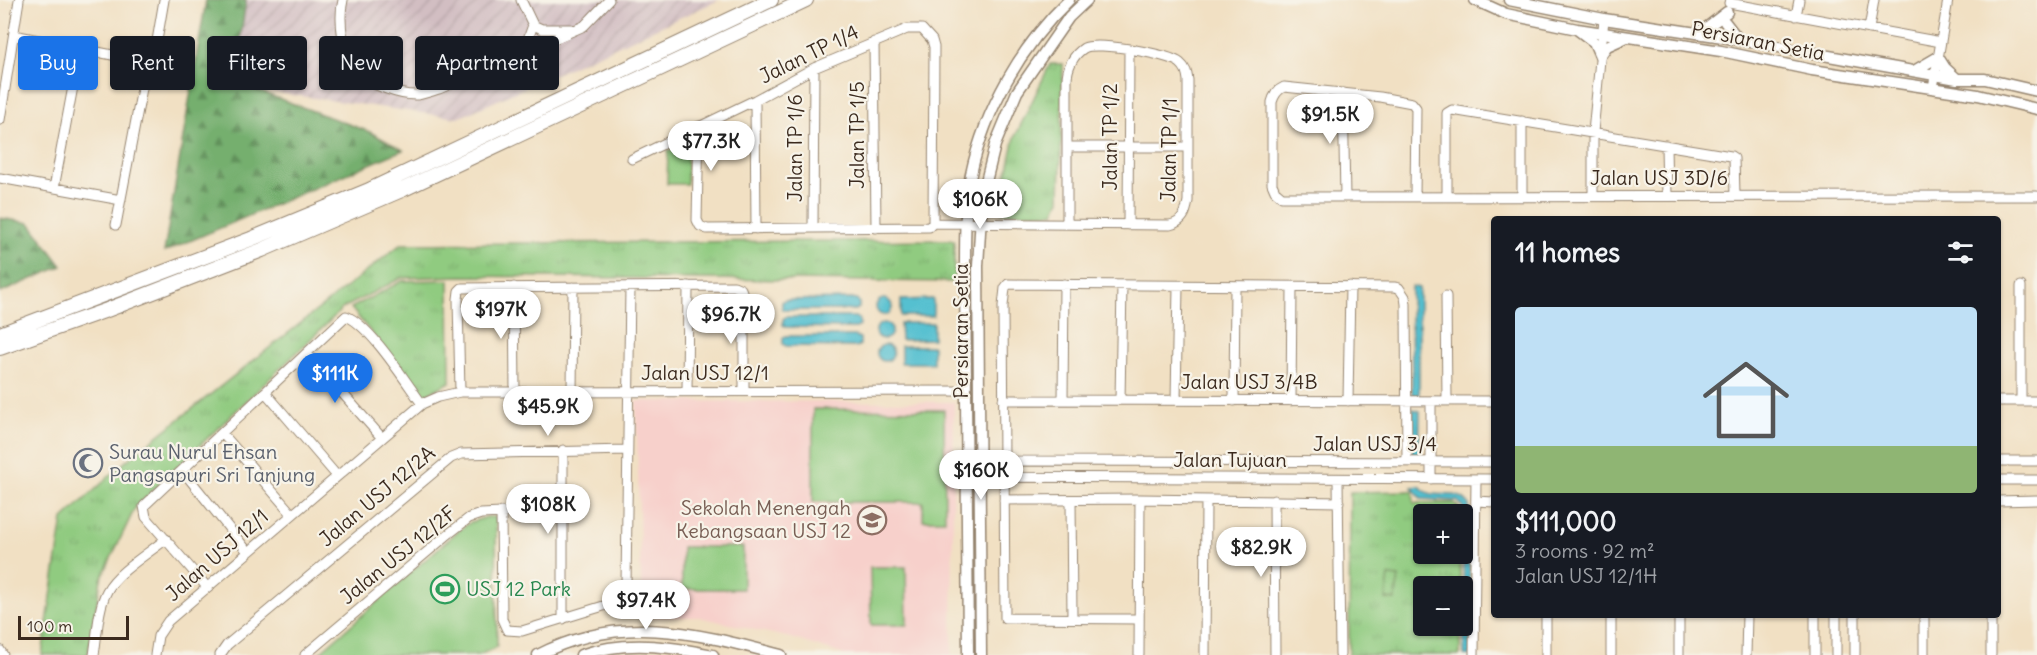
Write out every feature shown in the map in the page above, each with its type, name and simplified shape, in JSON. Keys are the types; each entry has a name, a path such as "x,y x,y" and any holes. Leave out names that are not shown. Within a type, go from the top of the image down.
{"highway":[{"path":"0,334 250,239 367,191 771,0"},
{"path":"0,348 107,310 262,250 404,189 806,0"}],"main road":[{"path":"1037,36 1062,0"},
{"name":"Persiaran Setia","path":"966,653 966,223 971,175 996,99 1037,36 1069,0"},
{"name":"Persiaran Setia","path":"981,655 979,224 982,198 995,144 1017,92 1070,17 1087,0"},
{"name":"Persiaran Setia","path":"1475,0 1506,14 1577,29 1721,51 1812,70 1978,95 2037,109"},
{"name":"Persiaran Setia","path":"1509,0 1604,19 1738,39 1958,79 1985,79 2037,91"},
{"path":"1695,32 1705,29 1728,9 1738,39"},
{"path":"1577,29 1594,42 1600,56"},
{"path":"1600,56 1606,45 1630,37"},
{"path":"1914,71 1938,57 1945,68 1958,79"},
{"path":"966,391 975,389 979,385"},
{"path":"543,654 578,639 608,631 631,629 674,631 781,655"},
{"path":"581,655 611,647 642,645 672,647 713,655"}],"street":[{"path":"0,120 19,0"},
{"path":"156,36 164,0"},
{"path":"343,0 340,11 344,41 357,73 386,89 415,95 435,90"},
{"path":"521,0 533,25 542,29 554,30 584,26"},
{"path":"559,37 584,26 609,0"},
{"path":"1796,16 1799,0"},
{"path":"1869,29 1874,0"},
{"path":"1933,88 1948,0"},
{"path":"1721,51 1728,9 1796,16 1941,42"},
{"path":"1593,196 1593,132 1604,19"},
{"path":"529,36 533,25"},
{"name":"Jalan TP 1/4","path":"632,159 755,100 814,68 907,29 922,29 932,40 934,55 933,223"},
{"path":"14,35 19,36"},
{"name":"Jalan TP 1/5","path":"874,42 876,228"},
{"name":"Jalan TP 1/1","path":"966,223 1128,225 1177,223 1183,218 1188,201 1188,80 1184,66 1174,59 1129,50 1096,45 1083,49 1074,58 1067,73 1067,147"},
{"name":"Jalan TP 1/2","path":"1128,225 1129,50"},
{"name":"Jalan TP 1/6","path":"813,228 814,68"},
{"name":"Jalan USJ 3D/6","path":"1343,93 1284,87 1279,89 1274,96 1272,184 1282,197 2037,196"},
{"path":"54,188 72,90"},
{"path":"116,225 144,90"},
{"path":"1345,197 1343,93 1413,103 1416,108 1415,197"},
{"path":"755,100 756,229"},
{"path":"1447,197 1447,113 1452,110 1731,156 1734,158 1735,195"},
{"path":"1522,121 1522,196"},
{"path":"699,126 697,220 700,226 707,229 929,227 933,223 966,223"},
{"path":"1666,145 1667,196"},
{"path":"1067,224 1067,147 1188,147"},
{"path":"0,178 121,200"},
{"path":"1139,619 1005,618 1003,298 1008,284 1394,286 1399,288 1405,297 1407,462"},
{"path":"1063,400 1064,284"},
{"path":"1120,400 1122,285"},
{"path":"501,512 502,619 507,630 517,632 563,619 610,604 621,596 626,584 630,286"},
{"path":"687,392 688,286"},
{"path":"460,392 458,299 462,288 734,286 741,289 744,297 744,392"},
{"path":"1176,400 1178,286"},
{"path":"1234,400 1235,286"},
{"path":"1348,401 1350,286"},
{"path":"2021,286 2021,401"},
{"path":"514,287 515,392"},
{"path":"572,392 573,287"},
{"path":"1291,401 1292,287"},
{"path":"1446,296 1447,401"},
{"path":"207,587 146,517 144,512 147,502 183,471 346,316 367,331 422,404"},
{"path":"307,353 382,438"},
{"name":"Jalan USJ 12/1","path":"155,655 158,636 168,621 422,404 438,397 460,392 966,391"},
{"path":"265,392 338,476"},
{"name":"Jalan USJ 3/4B","path":"1003,400 1491,401"},
{"path":"1431,401 1431,479"},
{"path":"2001,401 2037,401"},
{"path":"222,433 292,514"},
{"path":"563,450 563,619"},
{"name":"Jalan USJ 12/2A","path":"220,655 227,645 451,458 461,454 627,450"},
{"name":"Jalan USJ 3/4","path":"1004,461 1491,462"},
{"path":"2001,461 2037,461"},
{"path":"183,471 248,552"},
{"name":"Jalan Tujuan","path":"967,477 1491,479"},
{"path":"1338,478 1340,655"},
{"path":"1474,655 1476,479"},
{"path":"2001,480 2037,480"},
{"path":"1004,500 1140,499 1339,502"},
{"path":"1139,655 1140,499"},
{"path":"1071,500 1072,618"},
{"path":"1205,655 1206,500"},
{"path":"1274,500 1275,655"},
{"path":"2001,501 2037,500"},
{"path":"1476,501 1491,502"},
{"name":"Jalan USJ 12/2F","path":"305,655 458,526 481,514 562,510"},
{"path":"94,655 104,599 109,588 120,576 166,539"},
{"path":"1546,618 1546,655"},
{"path":"1611,618 1611,655"},
{"path":"1679,618 1679,655"},
{"path":"1746,655 1747,618"},
{"path":"1815,618 1815,655"},
{"path":"1836,618 1836,655"},
{"path":"1855,618 1855,655"},
{"path":"1924,618 1924,655"},
{"path":"1991,618 1991,655"},
{"path":"0,650 3,655"}],"shaded area":[{"path":"245,0 719,0 559,72 559,36 415,36 415,90 520,90 458,118 257,90 307,90 307,36 238,36"},
{"path":"636,401 954,402 952,655 845,655 791,638 699,617 642,617"}],"green space":[{"path":"206,0 246,0 241,36 207,36 207,90 256,90 370,132 403,150 164,252 191,90 195,90 195,66"},
{"path":"1050,64 1063,64 1060,200 1054,213 1002,213 1004,187 1015,137"},
{"path":"687,149 687,184 667,184 668,150"},
{"path":"0,218 30,223 62,266 0,293"},
{"path":"954,240 954,282 461,276 401,278 343,308 135,508 101,579 88,655 42,655 63,519 126,461 401,244"},
{"path":"449,280 450,382 423,396 351,308 402,281"},
{"path":"813,409 944,410 945,520 923,520 923,502 813,502"},
{"path":"1413,491 1414,503 1455,504 1413,504 1413,564 1460,564 1460,576 1413,576 1413,636 1460,636 1460,655 1349,655 1350,492"},
{"name":"USJ 12 Park","path":"496,517 497,647 479,655 317,655 458,531 471,522"},
{"path":"682,547 743,547 743,589 682,589"},
{"path":"870,567 906,567 907,625 871,625"},
{"path":"1389,576 1399,577 1395,600 1386,599"}],"water":[{"path":"1412,286 1419,288 1419,396 1412,395"},
{"path":"855,299 859,302 859,308 855,310 785,310 782,308 782,302 785,300"},
{"path":"884,299 892,307 884,315 876,307"},
{"path":"933,299 933,316 901,316 901,300"},
{"path":"786,317 855,317 859,319 860,326 856,328 786,327 783,325 783,319"},
{"path":"884,323 890,325 892,331 890,337 884,339 878,337 876,331 878,325"},
{"path":"900,323 933,323 933,339 901,340"},
{"path":"786,336 855,336 860,338 860,345 856,347 786,346 783,344 783,338"},
{"path":"885,345 891,347 893,353 891,359 885,361 879,359 877,353 879,347"},
{"path":"901,346 933,346 933,363 901,363"},
{"path":"1413,409 1420,411 1419,457 1412,456"},
{"path":"1420,486 1431,493 1458,496 1469,504 1421,499 1412,487"},
{"path":"1463,564 1469,564 1469,576 1463,576"},
{"path":"1464,636 1470,636 1470,655 1464,655"}],"place":[{"name":"Surau Nurul Ehsan Pangsapuri Sri Tanjung","path":"88,463"},
{"name":"Sekolah Menengah Kebangsaan USJ 12","path":"872,520"},
{"name":"USJ 12 Park","path":"445,589"}]}
